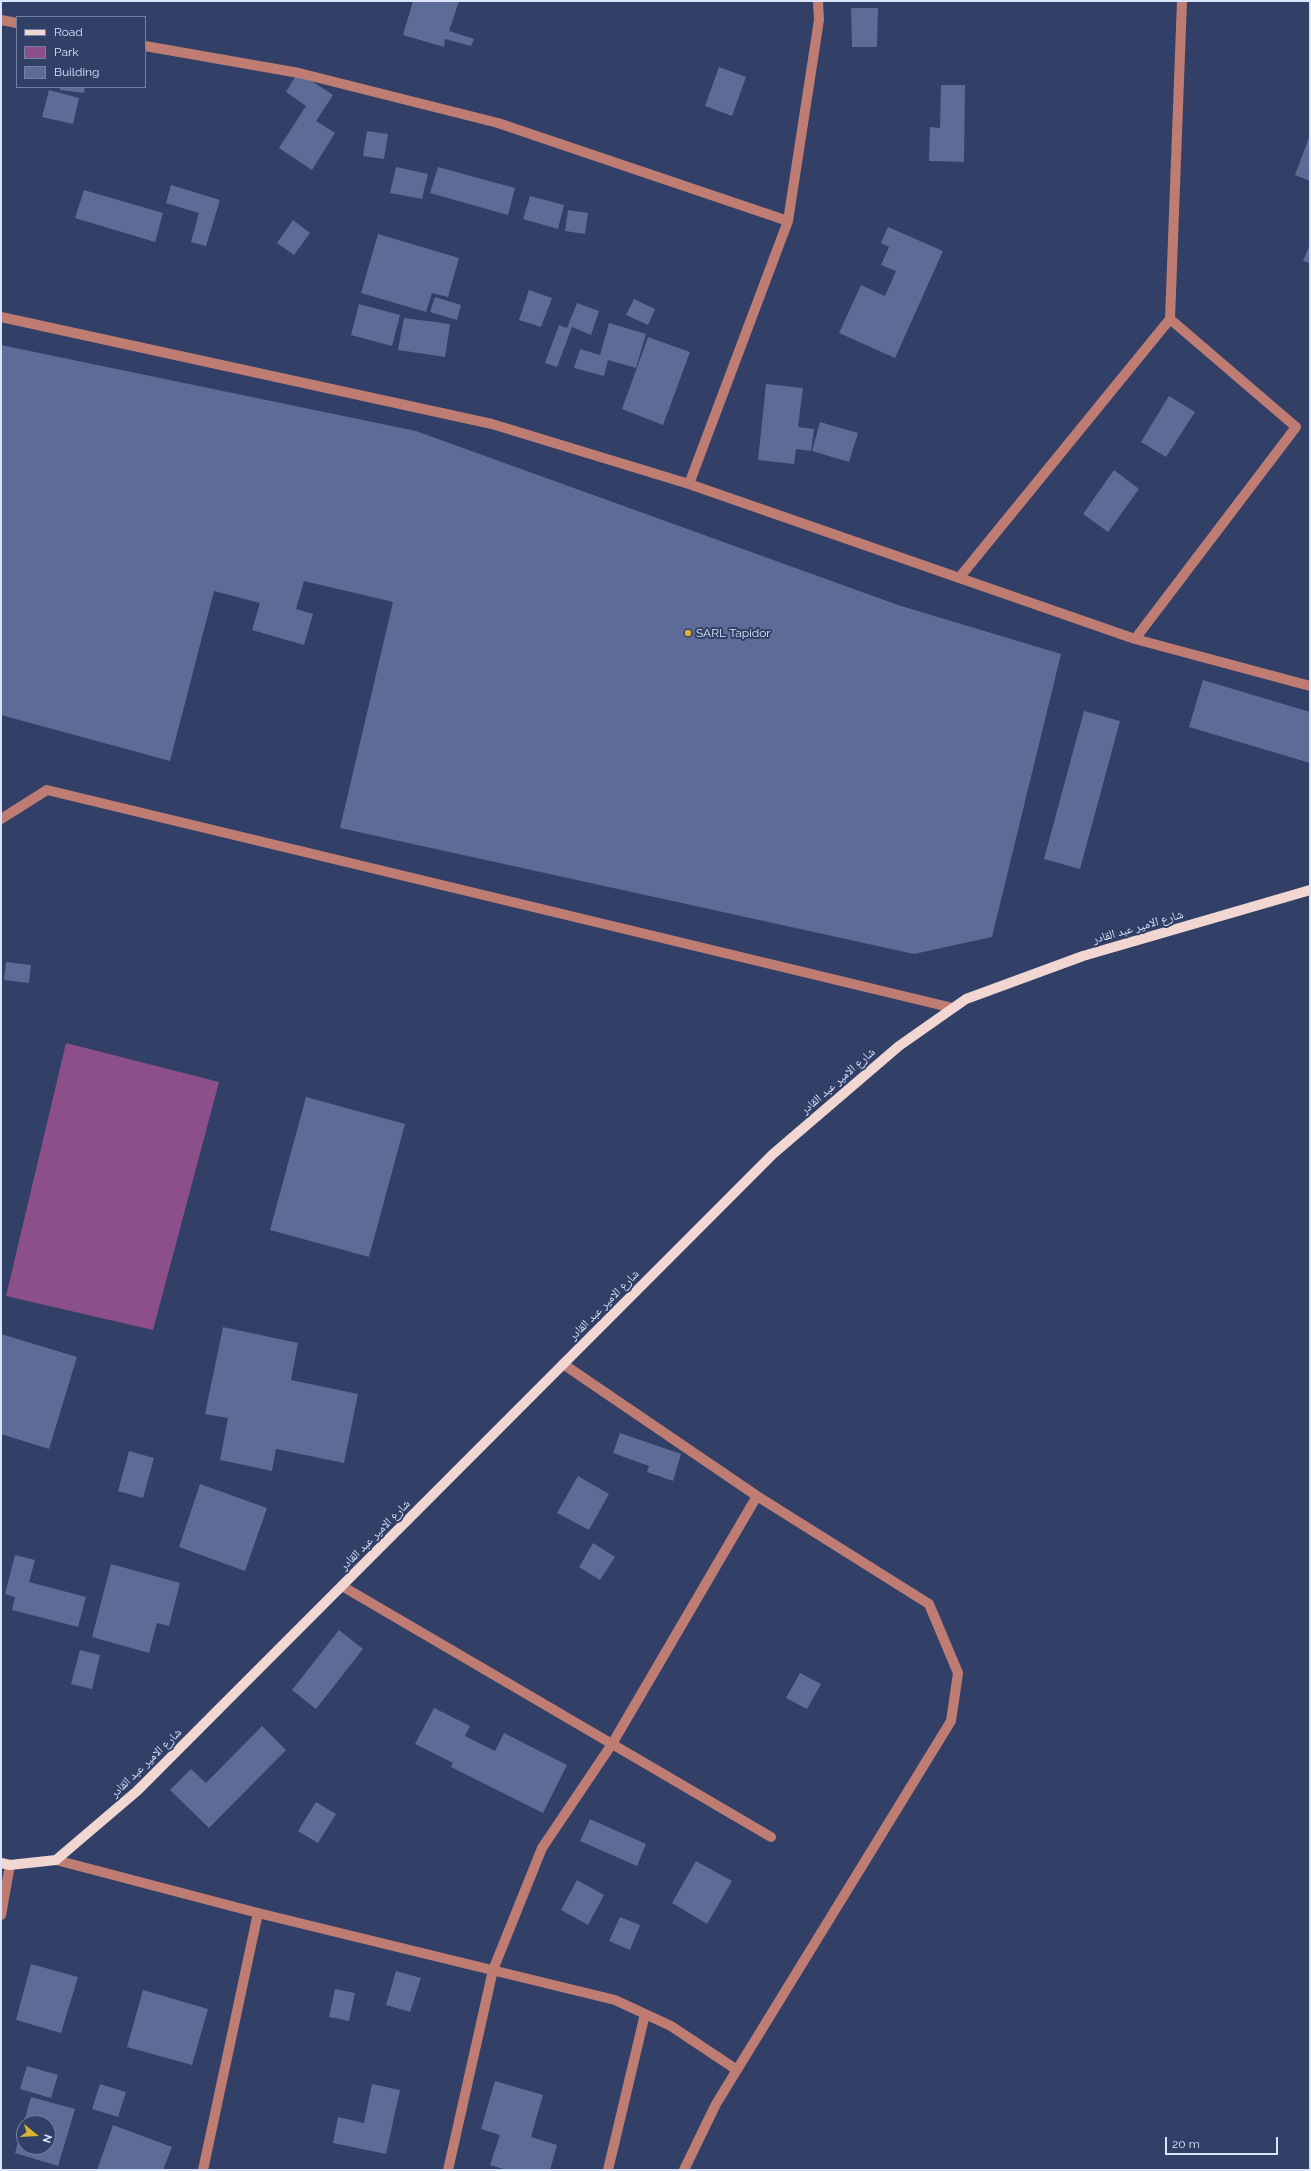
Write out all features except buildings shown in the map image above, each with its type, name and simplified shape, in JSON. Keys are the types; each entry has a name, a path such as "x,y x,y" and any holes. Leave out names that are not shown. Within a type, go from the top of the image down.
{"main road":[{"name":"شارع الامير عبد القادر","path":"56,1860 137,1791 773,1154 899,1046 966,999 1083,956 1310,890"},
{"path":"6,1864 56,1860"}],"street":[{"path":"689,484 788,220 819,20 818,1"},
{"path":"959,578 1170,319 1182,1"},
{"path":"1,20 16,23"},
{"path":"146,46 299,73 498,123 788,220"},
{"path":"1,317 492,424 689,484 1135,639 1310,686"},
{"path":"1135,639 1296,427 1170,319"},
{"path":"1,819 47,790 953,1008"},
{"path":"563,1364 757,1496 929,1604 958,1673 950,1720 736,2070 716,2104 684,2170"},
{"path":"448,2170 494,1970 542,1848 612,1744 757,1496"},
{"path":"342,1586 772,1837"},
{"path":"56,1860 258,1913 615,2000 671,2026 736,2070"},
{"path":"1,1915 6,1864"},
{"path":"203,2170 258,1913"},
{"path":"608,2170 645,2014"}],"green space":[{"path":"66,1043 219,1082 153,1330 6,1296"}],"place":[{"name":"SARL Tapidor","path":"688,633"}]}
